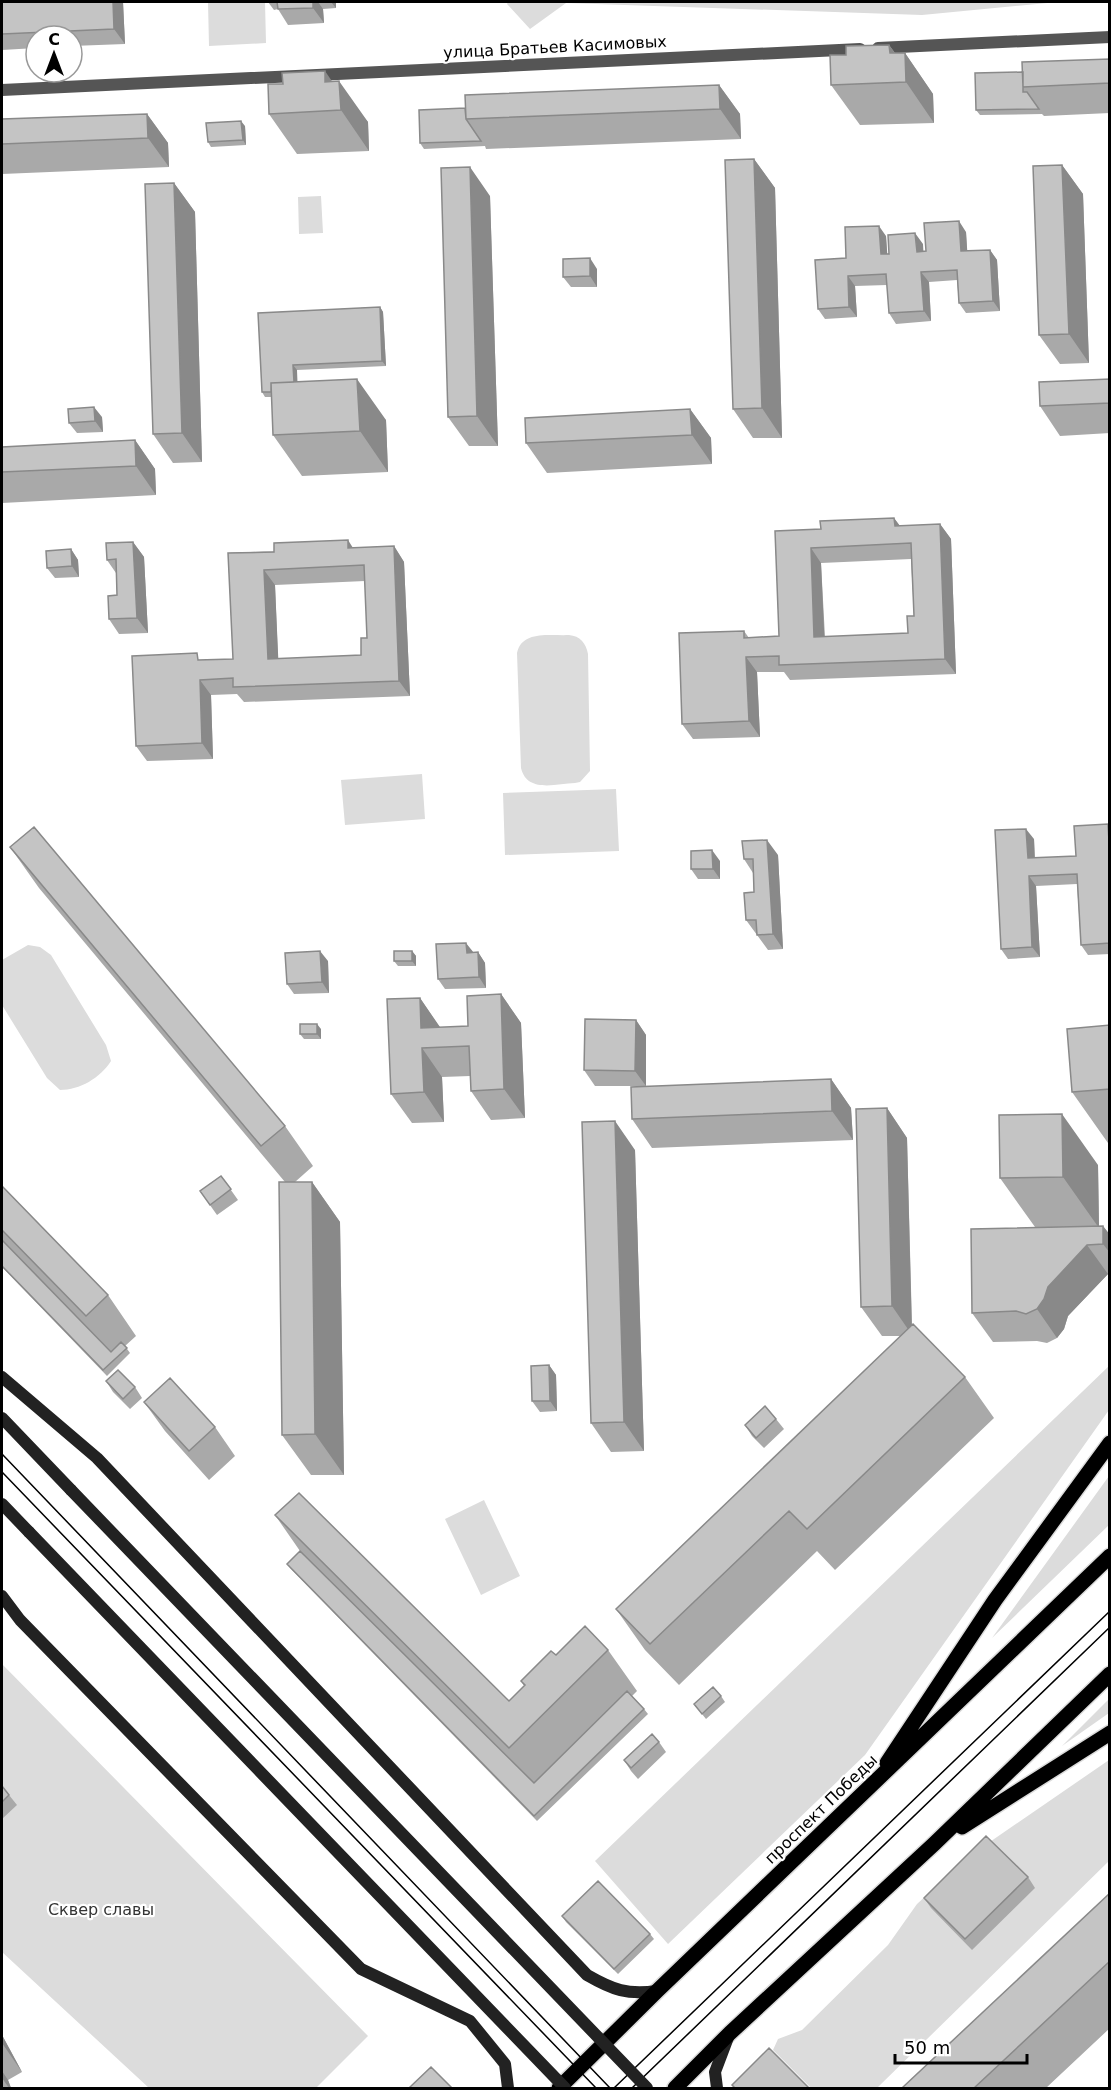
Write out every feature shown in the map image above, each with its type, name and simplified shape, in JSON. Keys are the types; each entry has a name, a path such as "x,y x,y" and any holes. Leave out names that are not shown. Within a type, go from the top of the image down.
{"main road":[{"path":"2,1377 97,1458 587,1975 621,1992 639,1994 657,1991"},
{"path":"2,1418 647,2088"},
{"path":"870,1787 995,1600 1110,1443"},
{"path":"2,1504 565,2088"},
{"name":"проспект Победы","path":"559,2088 1110,1556"},
{"path":"2,1596 21,1620 362,1969 470,2021 505,2064 508,2088"},
{"path":"675,2088 730,2033 934,1844 1110,1674"},
{"path":"934,1844 1110,1733"},
{"path":"717,2088 715,2072 730,2033"}],"street":[{"name":"улица Братьев Касимовых","path":"2,90 1110,38"}],"green space":[{"path":"208,2 265,2 266,43 209,46"},
{"path":"508,2 1058,2 922,15 566,3 530,29 507,4"},
{"path":"321,196 323,233 299,234 298,197"},
{"path":"569,635 582,641 588,654 590,771 580,782 535,784 524,776 521,768 517,653 520,646 531,637"},
{"path":"422,774 425,819 345,825 341,780"},
{"path":"616,789 619,851 505,855 503,793"},
{"path":"28,945 40,947 51,955 106,1045 111,1061 89,1082 75,1088 60,1090 47,1078 2,1005 2,960"},
{"path":"1109,1366 1109,1410 865,1755 668,1944 595,1861"},
{"path":"1109,1476 1109,1525 992,1638"},
{"path":"484,1500 520,1576 481,1595 445,1519"},
{"name":"Сквер славы","path":"2,1664 368,2036 316,2088 149,2088 2,1952"},
{"path":"1109,1699 1109,1713 1062,1746"},
{"path":"1109,1760 1109,1861 877,2088 811,2088 773,2050 778,2039 802,2030 888,1945 917,1904 968,1857"}],"building":[{"path":"2,2 113,2 114,29 84,30 84,24 24,24 24,33 2,34"},
{"path":"277,2 313,2 313,8 278,9"},
{"path":"889,45 890,53 905,53 906,82 831,85 830,55 846,55 846,46"},
{"path":"1110,59 1110,83 1023,87 1022,62"},
{"path":"325,71 325,82 339,81 341,110 269,114 268,84 283,84 282,73"},
{"path":"1023,72 1023,92 1027,92 1039,109 976,110 975,73"},
{"path":"719,85 720,109 466,119 465,95"},
{"path":"465,108 466,119 481,141 420,143 419,110"},
{"path":"147,114 148,138 2,144 2,119"},
{"path":"241,121 243,140 208,142 206,123"},
{"path":"754,159 762,408 733,409 725,160"},
{"path":"1062,165 1069,334 1039,335 1033,166"},
{"path":"470,167 477,416 448,417 441,168"},
{"path":"174,183 182,433 153,434 145,184"},
{"path":"959,221 961,251 990,250 993,301 959,303 957,270 921,272 924,311 889,313 886,274 848,276 849,307 818,309 815,260 846,258 845,227 879,226 881,254 889,254 888,235 915,233 917,252 926,251 924,223"},
{"path":"590,258 590,276 563,277 563,259"},
{"path":"380,307 382,361 293,365 294,382 271,383 271,392 262,392 258,313"},
{"path":"357,379 360,431 273,435 271,383"},
{"path":"1110,379 1110,403 1040,406 1039,382"},
{"path":"94,407 95,421 69,423 68,409"},
{"path":"690,409 692,435 526,443 525,418"},
{"path":"135,440 136,466 2,472 2,447"},
{"path":"894,518 895,526 940,524 945,659 779,665 779,656 746,657 749,721 682,724 679,633 744,631 744,638 779,636 775,531 821,529 820,521","holes":["911,543 914,616 907,616 908,633 814,637 811,548"]},
{"path":"348,540 348,548 394,546 399,681 233,687 233,678 200,680 202,743 136,746 132,656 197,653 198,660 233,659 228,553 274,552 274,543","holes":["364,565 367,638 361,638 361,655 268,659 264,570"]},
{"path":"133,542 137,618 109,619 108,596 117,595 116,559 107,560 106,543"},
{"path":"71,549 72,566 47,568 46,551"},
{"path":"1108,824 1110,943 1081,945 1077,874 1029,876 1032,947 1001,949 995,830 1026,829 1028,858 1076,856 1074,826"},
{"path":"34,827 285,1126 261,1146 10,847"},
{"path":"767,840 773,934 757,935 756,920 746,920 744,893 754,892 753,859 744,859 742,841"},
{"path":"712,850 713,869 691,869 691,851"},
{"path":"466,943 467,953 478,952 479,977 438,979 436,944"},
{"path":"320,951 322,982 287,984 285,953"},
{"path":"394,951 412,951 412,961 394,961"},
{"path":"501,994 504,1089 471,1091 469,1046 422,1048 424,1092 391,1094 387,999 420,998 421,1028 468,1026 467,996"},
{"path":"585,1019 636,1020 635,1071 584,1070"},
{"path":"300,1024 317,1024 317,1034 300,1034"},
{"path":"1110,1025 1110,1089 1072,1092 1067,1029"},
{"path":"831,1079 832,1111 632,1119 631,1087"},
{"path":"887,1108 892,1306 861,1307 856,1109"},
{"path":"1062,1114 1063,1177 1000,1178 999,1115"},
{"path":"615,1121 624,1422 591,1423 582,1122"},
{"path":"221,1176 231,1189 210,1205 200,1191"},
{"path":"279,1182 312,1182 315,1434 282,1435"},
{"path":"2,1186 108,1295 86,1316 2,1230"},
{"path":"1103,1226 1103,1244 1087,1245 1048,1287 1037,1309 1026,1314 1016,1311 972,1313 971,1229"},
{"path":"2,1240 111,1352 121,1342 127,1348 103,1370 2,1266"},
{"path":"913,1324 965,1377 807,1529 789,1511 650,1644 616,1609"},
{"path":"549,1365 550,1401 532,1401 531,1366"},
{"path":"118,1370 135,1387 123,1399 106,1381"},
{"path":"170,1378 215,1427 189,1451 144,1402"},
{"path":"765,1406 776,1419 756,1438 745,1425"},
{"path":"299,1493 509,1701 525,1685 521,1681 551,1651 556,1655 585,1626 608,1650 509,1748 275,1515"},
{"path":"300,1551 534,1783 627,1691 644,1709 534,1816 287,1564"},
{"path":"713,1687 721,1696 702,1714 694,1704"},
{"path":"652,1734 659,1742 631,1768 624,1760"},
{"path":"2,1786 9,1795 2,1802"},
{"path":"986,1836 1028,1877 965,1939 924,1898"},
{"path":"598,1881 650,1934 614,1969 562,1916"},
{"path":"1110,1893 1110,1961 974,2088 902,2088"},
{"path":"769,2048 809,2088 735,2088 732,2085"},
{"path":"431,2067 452,2088 409,2088"}],"tram line":[{"path":"2,1454 610,2088"},
{"path":"2,1472 596,2088"},
{"path":"614,2088 1110,1611"},
{"path":"632,2088 1110,1627"}]}
